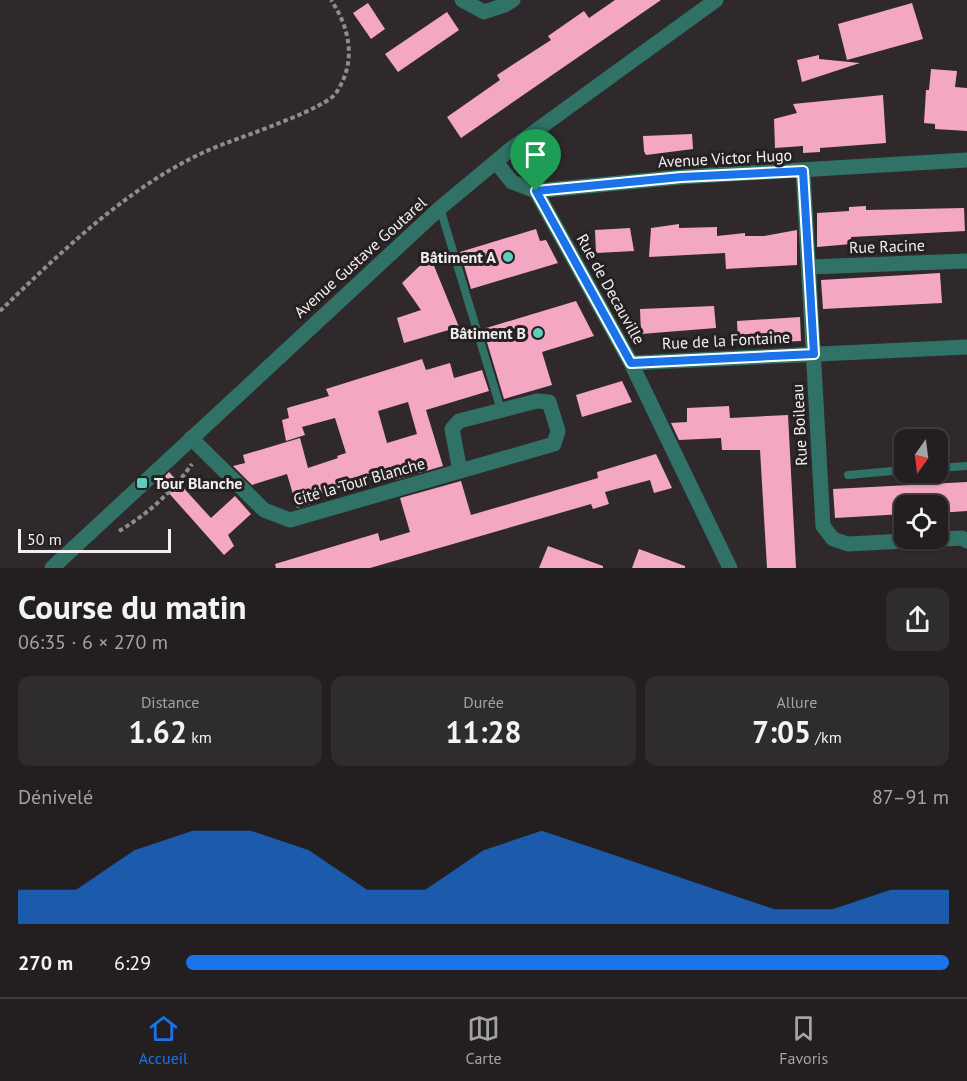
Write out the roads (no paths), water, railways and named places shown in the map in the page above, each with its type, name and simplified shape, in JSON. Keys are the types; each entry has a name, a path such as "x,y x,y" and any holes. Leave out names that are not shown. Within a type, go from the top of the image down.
{"street":[{"path":"462,0 484,12 513,0"},
{"name":"Avenue Gustave Goutarel","path":"52,568 440,208 596,85 716,0"},
{"name":"Avenue Victor Hugo","path":"536,191 681,177 967,160"},
{"path":"496,162 512,182 536,191"},
{"name":"Rue Boileau","path":"803,171 823,526 833,539 848,544 962,538 967,541"},
{"name":"Rue de Decauville","path":"536,191 631,363 730,568"},
{"name":"Rue Racine","path":"809,267 967,261"},
{"name":"Rue de la Fontaine","path":"631,363 967,347"},
{"name":"Cité la Tour Blanche","path":"191,438 264,510 290,519 460,471 554,444 558,431 549,402 537,401 459,421 452,429 460,471"}],"lane":[{"path":"440,208 501,410"},
{"path":"948,467 967,466"},
{"path":"848,474 894,471"}],"place":[{"name":"Bâtiment A","path":"508,257"},
{"name":"Bâtiment B","path":"538,333"},
{"name":"Tour Blanche","path":"142,483"}]}
